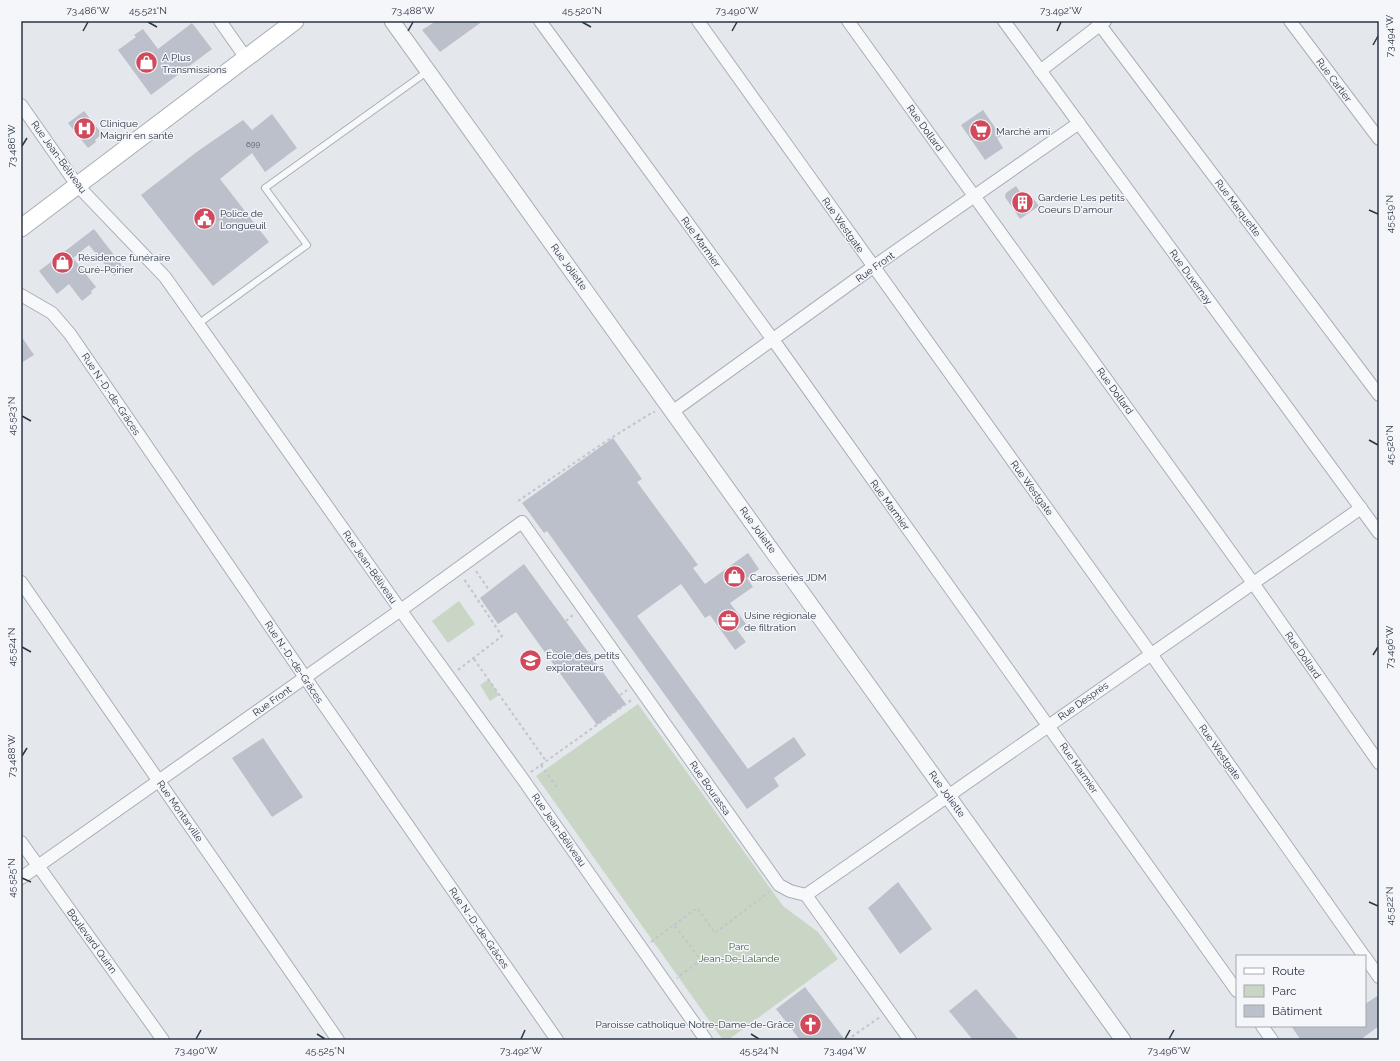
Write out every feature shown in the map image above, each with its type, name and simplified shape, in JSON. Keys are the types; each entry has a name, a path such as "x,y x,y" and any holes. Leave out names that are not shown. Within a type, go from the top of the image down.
{"main road":[{"path":"21,228 295,21"}],"street":[{"path":"220,21 246,58"},
{"name":"Rue Marmier","path":"540,21 772,340 1236,990"},
{"name":"Rue Westgate","path":"698,21 1151,654 1364,955"},
{"name":"Rue Dollard","path":"848,21 1253,583 1379,763"},
{"name":"Rue Duvernay","path":"1004,21 1379,532"},
{"name":"Rue Cartier","path":"1290,21 1379,139"},
{"path":"1040,71 1101,22"},
{"name":"Rue Marquette","path":"1101,22 1379,395"},
{"name":"Rue Joliette","path":"397,23 428,71 1123,1040"},
{"name":"Rue Jean-Béliveau","path":"21,105 77,185 165,277 522,778 706,1040"},
{"name":"Rue Front","path":"672,412 874,267 1079,123"},
{"name":"Rue N.-D.-de-Grâces","path":"21,295 52,313 70,334 305,678 557,1040"},
{"name":"Rue Després","path":"806,896 810,891 1361,508"},
{"name":"Rue Front","path":"21,878 401,610 522,522"},
{"name":"Rue Bourassa","path":"522,522 779,885 790,891 806,896"},
{"name":"Rue Montarville","path":"21,582 338,1040"},
{"name":"Boulevard Quinn","path":"21,842 162,1040"},
{"path":"806,896 910,1040"},
{"name":"Rue Westgate","path":"1366,958 1379,977"},
{"path":"1263,1027 1272,1040"}],"lane":[{"path":"198,324 307,245 265,188 428,71"}],"path":[{"path":"518,501 608,440 653,412 672,412"},
{"path":"476,571 489,590"},
{"path":"458,670 502,636 464,579"},
{"path":"566,621 574,614"},
{"path":"474,659 546,761"},
{"path":"620,695 628,689"},
{"path":"530,772 634,698"},
{"path":"541,764 559,790"},
{"path":"651,942 697,908 715,933 772,890"},
{"path":"674,925 701,960 676,979"},
{"path":"847,1040 880,1017"}],"green space":[{"path":"459,601 475,624 448,643 432,621"},
{"path":"489,679 499,695 490,701 480,685"},
{"name":"Parc Jean-De-Lalande","path":"638,704 783,906 818,932 838,959 728,1040 723,1040 536,776"}],"building":[{"path":"436,21 483,21 440,52 422,30"},
{"path":"192,23 212,49 151,95 118,50 136,37 134,35 143,29 158,49"},
{"name":"Marché ami","path":"983,110 1001,136 997,138 1003,148 985,160 961,125"},
{"name":"Clinique Maigrir en santé","path":"84,111 102,134 95,140 96,142 88,148 68,123"},
{"name":"Police de Longueuil","path":"272,114 297,148 265,172 252,153 220,179 269,242 213,286 141,195 198,151 243,120 252,130"},
{"name":"Garderie Les petits Coeurs D'amour","path":"1016,186 1026,201 1032,197 1039,206 1020,219 1005,197 1006,193"},
{"name":"Résidence funéraire Curé-Poirier","path":"94,229 124,268 114,276 89,245 73,258 96,287 91,291 92,293 82,301 69,284 57,294 39,271"},
{"path":"21,336 34,355 21,363"},
{"name":"Usine régionale de filtration","path":"613,438 642,479 637,482 698,565 693,568 705,584 748,553 759,569 747,578 753,587 730,603 746,624 737,630 746,642 735,650 710,615 705,618 681,584 637,616 748,769 794,737 806,755 774,778 779,786 747,809 547,531 544,533 522,503"},
{"path":"524,564 626,704 597,725 516,612 498,624 480,598"},
{"path":"263,738 303,797 272,817 232,758"},
{"path":"898,882 932,929 900,954 868,908"},
{"name":"Paroisse catholique Notre-Dame-de-Grâce","path":"805,987 845,1040 800,1040 776,1009"},
{"path":"976,989 1019,1040 973,1040 949,1011"},
{"path":"1379,995 1379,1026 1360,1040 1301,1040 1292,1027 1366,1027 1366,1003"}],"place":[{"name":"A Plus Transmissions","path":"147,63"},
{"name":"Clinique Maigrir en santé","path":"85,129"},
{"name":"Marché ami","path":"981,131"},
{"name":"Garderie Les petits Coeurs D'amour","path":"1023,203"},
{"name":"Police de Longueuil","path":"205,219"},
{"name":"Résidence funéraire Curé-Poirier","path":"63,263"},
{"name":"Carosseries JDM","path":"734,577"},
{"name":"Usine régionale de filtration","path":"729,621"},
{"name":"École des petits explorateurs","path":"531,661"},
{"name":"Paroisse catholique Notre-Dame-de-Grâce","path":"810,1024"}]}
